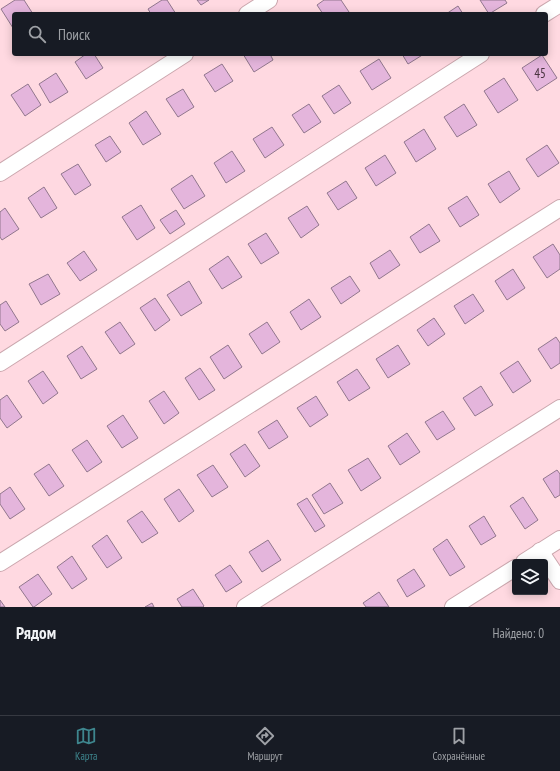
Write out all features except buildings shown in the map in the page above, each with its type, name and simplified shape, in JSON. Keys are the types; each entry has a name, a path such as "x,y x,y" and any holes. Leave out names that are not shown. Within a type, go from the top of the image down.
{"street":[{"path":"250,12 269,0"},
{"path":"547,12 560,4"},
{"path":"0,173 182,56"},
{"path":"0,363 478,56"},
{"path":"0,563 560,208"},
{"path":"245,607 560,408"},
{"path":"528,559 560,539"},
{"path":"540,551 560,581"},
{"path":"453,607 512,570"}]}
